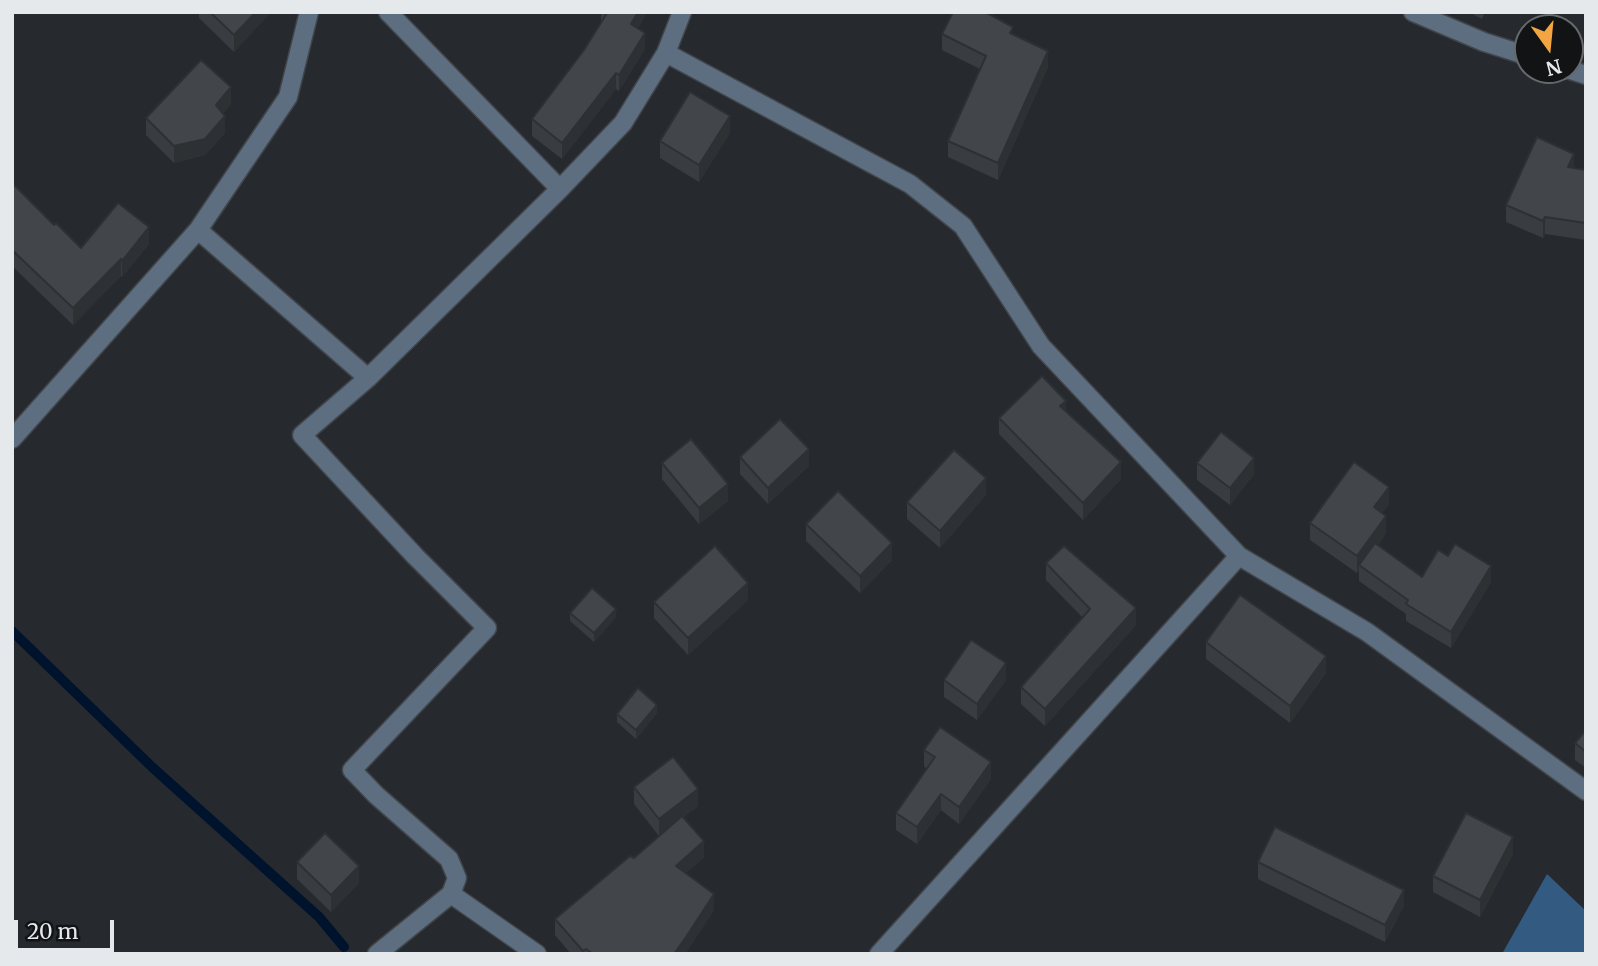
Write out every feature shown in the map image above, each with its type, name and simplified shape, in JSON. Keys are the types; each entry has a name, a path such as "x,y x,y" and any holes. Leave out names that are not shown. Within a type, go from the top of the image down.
{"street":[{"path":"12,439 198,230 288,97 310,12"},
{"path":"388,12 560,189"},
{"path":"377,954 451,894 457,878 449,859 352,771 487,628 415,556 302,435 368,378 560,189 623,123 666,53 682,12"},
{"path":"1413,12 1484,43 1514,52"},
{"path":"666,53 910,184 963,226 1041,346 1238,556 1367,632 1586,791"},
{"path":"198,230 368,378"},
{"path":"879,954 1238,556"},
{"path":"451,894 537,954"}],"shaded area":[{"path":"1547,874 1586,911 1586,954 1502,954"}],"building":[{"path":"210,12 256,12 234,35"},
{"path":"606,12 638,12 631,24 645,33 619,75 616,73 562,143 532,119 584,50"},
{"path":"953,12 985,12 1013,27 1010,33 1048,51 998,163 948,141 986,56 942,34"},
{"path":"201,60 231,87 216,105 225,116 205,139 174,146 146,118"},
{"path":"690,92 730,116 699,165 660,141"},
{"path":"1537,137 1574,154 1568,167 1586,170 1586,223 1545,217 1543,221 1506,205"},
{"path":"12,183 81,248 118,203 149,227 122,261 121,259 73,308 12,250"},
{"path":"1042,376 1066,401 1060,406 1121,462 1083,503 999,418"},
{"path":"780,419 809,449 768,488 740,457"},
{"path":"1221,432 1254,458 1230,488 1197,463"},
{"path":"691,439 728,484 699,508 662,463"},
{"path":"954,450 986,478 940,531 907,502"},
{"path":"1354,462 1389,487 1374,507 1386,516 1357,556 1310,523"},
{"path":"838,491 892,543 860,576 806,524"},
{"path":"1375,543 1422,577 1438,550 1448,556 1455,544 1491,566 1451,632 1406,604 1408,600 1359,565"},
{"path":"715,546 748,583 688,638 654,602"},
{"path":"1064,546 1136,608 1045,709 1021,687 1090,609 1046,563"},
{"path":"592,588 616,609 594,633 570,613"},
{"path":"1240,595 1326,656 1290,706 1206,642"},
{"path":"971,640 1006,663 977,704 944,680"},
{"path":"638,688 657,705 636,730 617,714"},
{"path":"940,727 991,762 959,807 941,794 917,827 896,813 935,757 924,750"},
{"path":"1586,730 1586,752 1575,743"},
{"path":"673,757 698,789 659,819 634,787"},
{"path":"1466,813 1513,837 1480,900 1433,876"},
{"path":"682,816 704,841 676,866 714,894 674,954 593,954 586,949 583,951 555,919 630,856 634,858"},
{"path":"1275,827 1404,890 1385,925 1258,862"},
{"path":"325,833 359,866 331,895 297,862"}],"waterway":[{"path":"12,631 152,767 319,917 344,947"}]}
